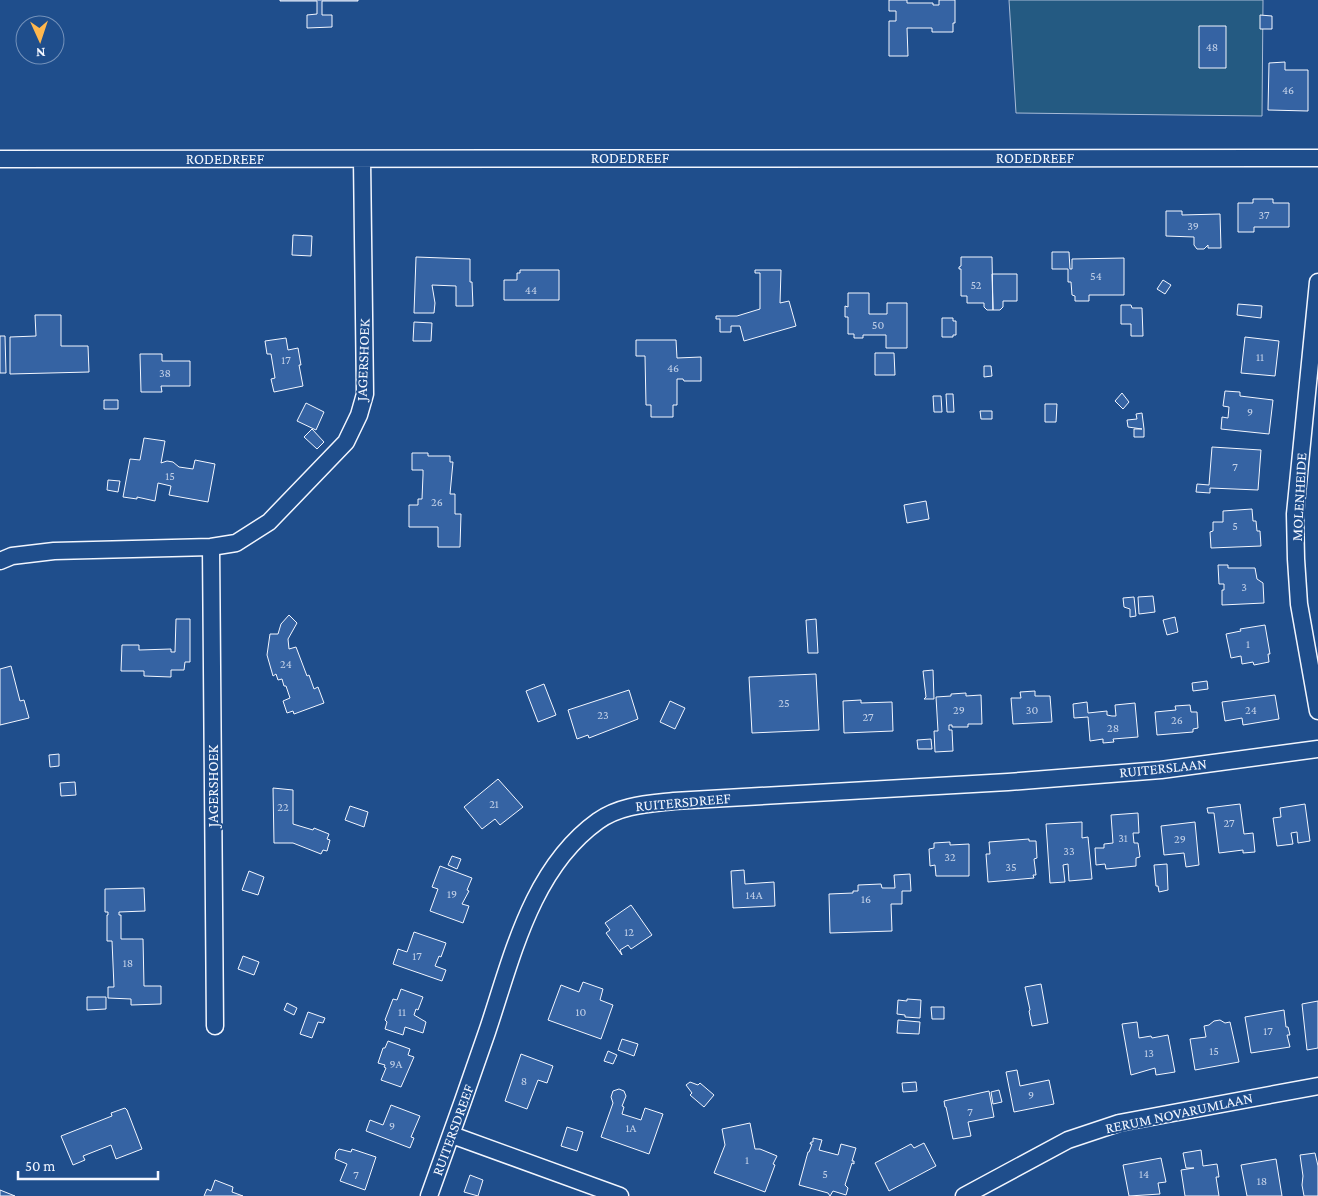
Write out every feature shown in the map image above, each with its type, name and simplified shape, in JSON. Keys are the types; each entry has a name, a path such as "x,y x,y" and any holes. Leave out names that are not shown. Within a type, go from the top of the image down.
{"street":[{"name":"RODEDREEF","path":"0,159 1318,158"},
{"name":"JAGERSHOEK","path":"0,561 12,556 54,551 211,547 236,543 269,522 346,442 359,416 365,394 362,159"},
{"name":"MOLENHEIDE","path":"1318,282 1295,514 1299,604 1318,710"},
{"name":"JAGERSHOEK","path":"211,547 215,1026"},
{"name":"RUITERSLAAN","path":"1008,782 1161,770 1318,749"},
{"name":"RUITERSDREEF","path":"429,1196 452,1135 528,911 550,873 573,842 600,820 630,806 674,801 1008,782"},
{"name":"RERUM NOVARUMLAAN","path":"964,1196 1068,1140 1119,1123 1318,1086"},
{"path":"452,1135 620,1196"}],"shaded area":[{"path":"1009,0 1263,0 1262,116 1016,113"}],"building":[{"path":"280,0 358,1 322,1 322,15 332,15 332,27 307,28 307,15 317,14 317,1"},
{"path":"889,0 907,0 907,3 933,3 933,5 939,5 939,0 955,0 953,32 932,32 932,28 907,28 908,56 889,56 889,21 896,21 896,11 889,11"},
{"path":"1260,15 1272,16 1272,29 1260,29"},
{"path":"1199,26 1226,26 1226,68 1199,68"},
{"path":"1285,62 1285,70 1308,70 1308,111 1268,110 1269,63"},
{"path":"1253,199 1273,199 1273,203 1289,203 1289,227 1254,227 1254,232 1238,232 1238,203 1253,203"},
{"path":"1166,211 1182,211 1182,215 1220,214 1221,248 1208,248 1208,245 1204,249 1197,249 1194,245 1194,237 1166,236"},
{"path":"293,235 312,236 311,256 292,255"},
{"path":"1052,252 1069,252 1070,269 1072,269 1072,259 1124,258 1124,295 1089,295 1089,301 1075,301 1075,296 1072,295 1071,282 1068,282 1068,269 1052,269"},
{"path":"416,257 470,259 473,306 456,306 456,286 432,285 435,303 434,313 414,313"},
{"path":"961,257 992,257 993,310 987,310 984,307 984,303 967,303 967,296 961,296 961,269 959,267 961,266"},
{"path":"520,270 559,270 559,300 504,300 504,280 517,280 517,273 520,273"},
{"path":"755,270 781,270 780,303 789,301 796,326 744,341 740,326 731,326 731,332 720,332 720,319 716,319 716,316 737,316 760,309 760,273 755,273"},
{"path":"992,274 1017,274 1017,301 1003,301 1003,307 1000,310 993,310"},
{"path":"1163,280 1171,285 1165,294 1157,289"},
{"path":"848,293 869,293 869,314 887,314 887,303 907,303 907,348 886,348 886,335 863,335 863,338 854,338 854,334 848,334 848,317 845,317 845,306 848,307"},
{"path":"1238,304 1262,306 1261,318 1237,315"},
{"path":"1121,305 1142,308 1143,336 1131,336 1131,324 1121,324"},
{"path":"35,315 61,315 61,346 88,346 89,372 10,374 10,337 36,336"},
{"path":"942,318 953,318 953,321 956,321 956,335 953,335 953,337 942,337"},
{"path":"414,322 432,323 431,341 413,341"},
{"path":"0,336 5,336 6,373 0,373"},
{"path":"1245,337 1279,341 1275,376 1241,373"},
{"path":"286,338 288,350 298,348 303,386 274,392 271,379 275,378 271,354 267,354 265,341"},
{"path":"636,340 676,340 677,358 701,357 701,381 677,379 677,405 673,405 673,417 651,417 651,405 646,405 645,356 636,356"},
{"path":"875,353 894,353 895,375 875,375"},
{"path":"140,354 162,354 162,361 190,361 190,386 161,386 162,392 141,392"},
{"path":"984,366 991,366 992,376 984,377"},
{"path":"1225,391 1240,392 1240,396 1273,400 1269,434 1221,429 1222,417 1228,418 1229,407 1223,406"},
{"path":"1122,393 1129,402 1123,409 1115,401"},
{"path":"946,394 953,394 954,412 947,412"},
{"path":"933,396 941,396 942,412 934,412"},
{"path":"104,400 118,400 118,409 104,409"},
{"path":"306,403 324,412 316,430 297,421"},
{"path":"1045,404 1057,404 1056,422 1045,422"},
{"path":"980,411 992,411 992,419 981,419"},
{"path":"1142,413 1144,437 1134,437 1134,429 1142,429 1128,427 1127,420 1137,419 1136,414"},
{"path":"312,429 324,442 317,449 304,437"},
{"path":"144,438 165,441 161,463 173,462 179,467 193,469 195,460 215,464 208,502 169,495 171,486 158,483 155,501 137,497 137,499 123,497 130,459 140,460"},
{"path":"1212,447 1261,450 1258,490 1210,488 1210,493 1196,492 1197,484 1209,485"},
{"path":"412,453 428,453 428,456 450,456 450,462 453,462 450,494 455,494 455,514 461,514 460,547 438,547 438,527 409,527 409,505 418,505 418,499 422,499 423,475 423,470 412,470"},
{"path":"108,480 120,481 118,492 107,490"},
{"path":"926,501 929,519 907,523 904,505"},
{"path":"1252,509 1253,521 1256,521 1257,531 1260,531 1261,546 1211,548 1210,532 1213,531 1213,522 1223,522 1223,511"},
{"path":"1218,565 1228,565 1228,568 1255,568 1257,579 1263,583 1264,603 1222,605 1224,584 1219,584"},
{"path":"1153,596 1155,612 1139,614 1138,597"},
{"path":"1134,597 1136,616 1130,617 1130,609 1124,607 1123,598"},
{"path":"289,615 297,623 288,639 289,649 296,647 307,676 309,675 314,689 318,687 324,703 294,714 293,711 287,713 283,701 290,698 286,686 284,686 282,679 278,680 276,674 273,676 267,655 270,634 278,634 281,624"},
{"path":"1175,617 1178,632 1167,635 1163,620"},
{"path":"176,619 190,619 190,662 185,662 184,670 171,670 171,677 144,676 144,671 121,671 122,645 139,645 139,650 171,649 171,652 175,652"},
{"path":"816,619 818,653 808,653 806,620"},
{"path":"1265,625 1270,654 1268,654 1269,662 1254,665 1253,662 1242,664 1241,656 1231,658 1226,634 1241,631 1240,629"},
{"path":"11,666 20,701 24,700 29,718 0,725 0,669"},
{"path":"933,670 934,699 924,699 926,697 923,671"},
{"path":"816,674 819,730 752,733 749,677"},
{"path":"1207,681 1208,689 1193,691 1192,683"},
{"path":"544,684 556,715 538,722 526,691"},
{"path":"629,690 638,719 589,738 588,735 577,739 568,710"},
{"path":"1035,691 1035,696 1050,696 1052,722 1013,724 1011,698 1021,698 1020,692"},
{"path":"966,693 966,696 981,695 982,724 968,724 968,727 952,727 952,725 949,725 949,730 952,730 953,751 935,752 934,731 938,731 936,697"},
{"path":"1275,695 1279,719 1243,725 1242,718 1225,721 1222,702"},
{"path":"861,700 861,703 892,702 893,731 844,733 843,701"},
{"path":"670,701 685,708 675,729 660,722"},
{"path":"1087,702 1088,713 1107,711 1107,715 1112,716 1116,716 1115,705 1135,703 1138,737 1113,739 1114,742 1103,743 1103,739 1090,741 1088,717 1074,718 1073,704"},
{"path":"1190,705 1191,712 1197,712 1198,728 1193,729 1193,732 1157,735 1155,712 1176,710 1175,706"},
{"path":"931,739 932,749 918,749 917,740"},
{"path":"59,754 59,766 50,767 49,755"},
{"path":"498,779 523,807 500,825 495,819 482,829 464,807"},
{"path":"75,782 76,795 61,796 60,783"},
{"path":"273,788 293,790 293,824 313,830 314,828 329,834 327,839 330,840 327,851 323,850 321,854 293,843 274,843"},
{"path":"1240,804 1244,834 1253,833 1255,852 1243,853 1243,850 1219,853 1214,813 1208,813 1207,808"},
{"path":"1305,804 1310,841 1298,843 1297,832 1291,833 1293,844 1277,846 1273,818 1281,817 1280,808"},
{"path":"350,806 368,812 364,827 345,820"},
{"path":"1138,813 1139,833 1133,833 1134,843 1138,843 1140,857 1136,858 1136,866 1106,869 1105,864 1096,865 1095,848 1104,848 1104,844 1113,843 1111,815"},
{"path":"1082,822 1082,838 1088,837 1092,879 1069,881 1068,864 1063,865 1065,882 1050,883 1046,824"},
{"path":"1195,822 1199,865 1186,867 1184,853 1164,855 1161,826"},
{"path":"1029,839 1029,841 1036,841 1037,858 1034,859 1036,875 1033,875 1034,878 988,882 986,854 990,854 989,842"},
{"path":"950,842 950,845 969,844 969,876 936,876 935,865 930,866 929,849 934,848 934,843"},
{"path":"452,856 461,859 457,869 448,865"},
{"path":"1167,864 1168,890 1159,892 1158,886 1156,886 1154,865"},
{"path":"440,866 472,878 467,890 469,891 462,904 469,906 463,923 430,911 438,889 432,887"},
{"path":"744,870 745,884 774,882 775,906 733,908 731,871"},
{"path":"249,871 264,877 258,895 242,890"},
{"path":"910,874 911,891 902,891 902,904 891,904 892,931 830,933 829,894 853,893 853,891 858,891 858,885 881,884 882,888 895,888 894,875"},
{"path":"144,888 145,911 119,912 119,915 121,915 121,939 143,939 144,986 161,986 161,1004 131,1005 131,999 108,998 108,987 114,987 112,941 107,941 108,912 105,912 105,889"},
{"path":"631,905 652,935 631,949 628,945 620,950 622,955 606,933 610,930 605,923"},
{"path":"414,932 446,943 441,957 439,956 435,966 446,970 442,981 393,964 398,949 407,952"},
{"path":"243,956 259,962 254,975 238,969"},
{"path":"583,982 603,989 600,1000 613,1005 601,1039 548,1020 561,985 579,992"},
{"path":"1041,984 1048,1023 1032,1026 1025,987"},
{"path":"401,989 423,997 414,1015 426,1022 423,1033 405,1027 403,1035 385,1029 387,1022 385,1020 393,999 397,1000"},
{"path":"87,997 106,997 106,1009 87,1010"},
{"path":"907,999 921,1000 920,1018 905,1017 905,1015 897,1014 898,1000 907,1001"},
{"path":"1318,1001 1318,1048 1307,1050 1302,1004"},
{"path":"287,1003 297,1008 294,1015 284,1010"},
{"path":"931,1007 944,1007 944,1019 932,1019"},
{"path":"1284,1010 1286,1027 1288,1027 1290,1035 1287,1035 1290,1047 1251,1053 1245,1017"},
{"path":"308,1012 325,1018 323,1023 318,1022 312,1038 300,1034"},
{"path":"898,1020 920,1022 919,1034 897,1033"},
{"path":"1220,1020 1225,1023 1230,1022 1239,1062 1195,1070 1190,1039 1206,1037 1204,1026"},
{"path":"1137,1022 1139,1038 1168,1035 1175,1072 1156,1075 1155,1068 1131,1075 1122,1024"},
{"path":"622,1039 638,1044 634,1056 618,1050"},
{"path":"388,1041 410,1049 408,1055 414,1057 401,1087 381,1080 386,1068 384,1067 385,1065 378,1063 383,1048 385,1048"},
{"path":"608,1051 617,1055 613,1064 604,1061"},
{"path":"521,1054 553,1066 547,1083 538,1080 527,1109 505,1101"},
{"path":"1017,1070 1020,1086 1049,1080 1054,1104 1014,1112 1006,1072"},
{"path":"690,1082 698,1085 700,1083 714,1095 704,1107 690,1095 692,1093 686,1085"},
{"path":"916,1082 917,1091 903,1092 902,1083"},
{"path":"619,1089 624,1091 626,1096 622,1106 624,1107 622,1114 641,1120 645,1108 663,1114 649,1154 601,1137 613,1103 611,1097 613,1091"},
{"path":"999,1090 1002,1102 993,1104 991,1092"},
{"path":"989,1091 994,1117 968,1122 971,1136 953,1139 944,1101"},
{"path":"391,1105 420,1116 411,1137 414,1138 410,1148 366,1131 370,1120 383,1125"},
{"path":"125,1108 142,1149 116,1159 111,1145 83,1156 85,1160 73,1165 61,1136 112,1116 111,1113"},
{"path":"750,1123 755,1149 760,1149 777,1156 765,1192 714,1173 725,1145 722,1129"},
{"path":"567,1127 583,1132 577,1151 561,1146"},
{"path":"813,1138 822,1140 819,1150 838,1155 841,1144 856,1148 852,1161 854,1161 854,1164 852,1163 845,1185 848,1188 846,1195 833,1191 830,1196 828,1193 799,1185"},
{"path":"924,1143 936,1166 889,1191 875,1163 911,1144 914,1148"},
{"path":"339,1149 351,1152 352,1149 376,1157 365,1190 340,1181 347,1164 335,1159 336,1152"},
{"path":"1201,1150 1203,1166 1217,1164 1219,1177 1216,1177 1219,1196 1185,1196 1181,1170 1194,1168 1186,1168 1183,1153"},
{"path":"1315,1153 1318,1166 1318,1196 1304,1196 1300,1155"},
{"path":"1161,1158 1166,1182 1158,1183 1160,1194 1129,1196 1123,1165"},
{"path":"1276,1159 1282,1196 1247,1196 1241,1165"},
{"path":"470,1175 483,1180 478,1196 464,1192"},
{"path":"215,1180 233,1187 232,1192 243,1196 204,1196 207,1189 211,1191"},
{"path":"0,1190 15,1196 0,1196"}]}
